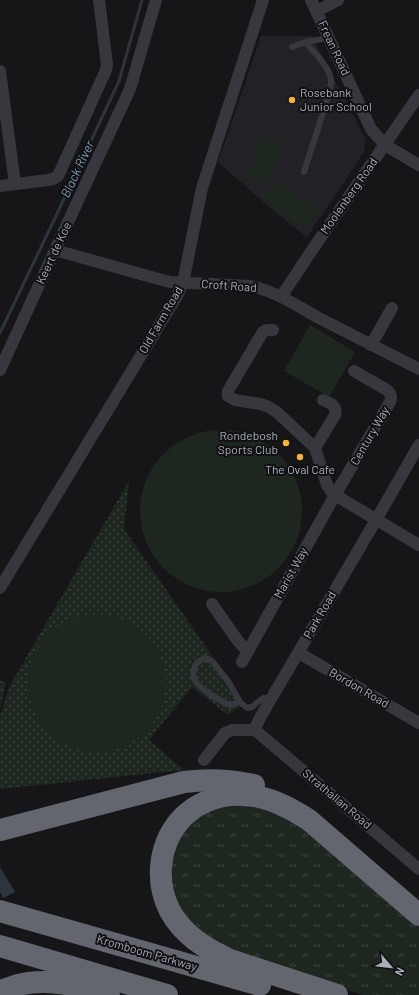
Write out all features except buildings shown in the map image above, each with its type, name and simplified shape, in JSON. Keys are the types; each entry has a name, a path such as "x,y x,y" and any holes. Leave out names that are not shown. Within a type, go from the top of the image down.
{"highway":[{"path":"0,830 184,782 212,780 233,781 274,790 315,812 419,900"},
{"path":"337,995 230,960 201,944 190,936 180,925 164,898 160,880 164,847 170,833 180,820 197,805 217,797 247,795 281,804 309,820 419,915"},
{"name":"Kromboom Parkway","path":"0,910 294,995"},
{"path":"0,946 167,995"},
{"path":"0,992 18,985 34,982 46,982 83,987 109,995"}],"street":[{"path":"0,186 48,180 58,176 107,65 99,0"},
{"name":"Keert de Koe","path":"0,370 130,89 156,0"},
{"name":"Old Farm Road","path":"0,588 172,305 183,283 202,188 263,0"},
{"path":"314,5 338,0"},
{"name":"Frean Road","path":"314,5 371,129 385,145 419,165"},
{"path":"0,71 15,184"},
{"name":"Moolenberg Road","path":"281,297 419,95"},
{"name":"Croft Road","path":"55,250 162,280 183,283 250,286 262,289 281,297 370,345 419,369"},
{"path":"370,345 392,308"},
{"path":"273,330 263,331 260,335 228,391 228,396 235,400 260,404 274,409 315,448 325,480 330,490 335,495 419,545"},
{"name":"Century Way","path":"335,495 391,397 387,390 354,371"},
{"path":"315,448 336,412 332,405 323,400"},
{"name":"Park Road","path":"255,730 257,724 419,445"},
{"name":"Marist Way","path":"212,604 238,641 245,657 335,495"},
{"name":"Bordon Road","path":"298,653 419,723"},
{"path":"204,760 225,733 232,730 255,730"},
{"name":"Strathallan Road","path":"255,730 419,869"}],"lane":[{"path":"292,47 305,42 329,38"},
{"path":"304,172 329,94 331,82 331,76 305,42"},
{"path":"240,702 231,705 227,704 198,685 193,674 196,664 201,659 205,658 211,660 228,681 244,707 249,708 263,698 272,698"}],"shaded area":[{"name":"Rosebank Junior School","path":"261,36 312,36 366,140 364,152 307,237 276,213 218,162"},
{"path":"0,867 15,892 3,898 0,892"}],"green space":[{"path":"261,136 282,143 268,185 247,178"},
{"path":"277,180 319,209 305,230 263,201"},
{"path":"310,325 355,352 329,397 284,371"},
{"path":"221,430 252,436 272,448 284,460 296,480 302,511 296,542 284,562 272,574 252,586 221,592 190,586 170,574 158,562 146,542 140,511 146,480 158,460 170,448 190,436"},
{"path":"129,481 124,529 245,703 228,715 192,687 149,740 184,770 0,789 0,716 9,687"},
{"path":"104,614 124,619 136,625 151,639 161,656 165,669 165,697 161,710 155,722 141,737 124,747 111,751 90,752 70,747 58,741 43,727 33,710 29,697 28,676 33,656 39,644 53,629 70,619 83,615"},
{"path":"0,680 6,683 0,707"},
{"path":"226,802 284,812 419,922 419,995 363,995 229,952 182,919 165,873 183,825"}],"waterway":[{"name":"Black River","path":"0,333 119,81 142,0"}],"place":[{"name":"Rosebank Junior School","path":"292,100"},
{"name":"Rondebosh Sports Club","path":"286,443"},
{"name":"The Oval Cafe","path":"300,457"}]}
